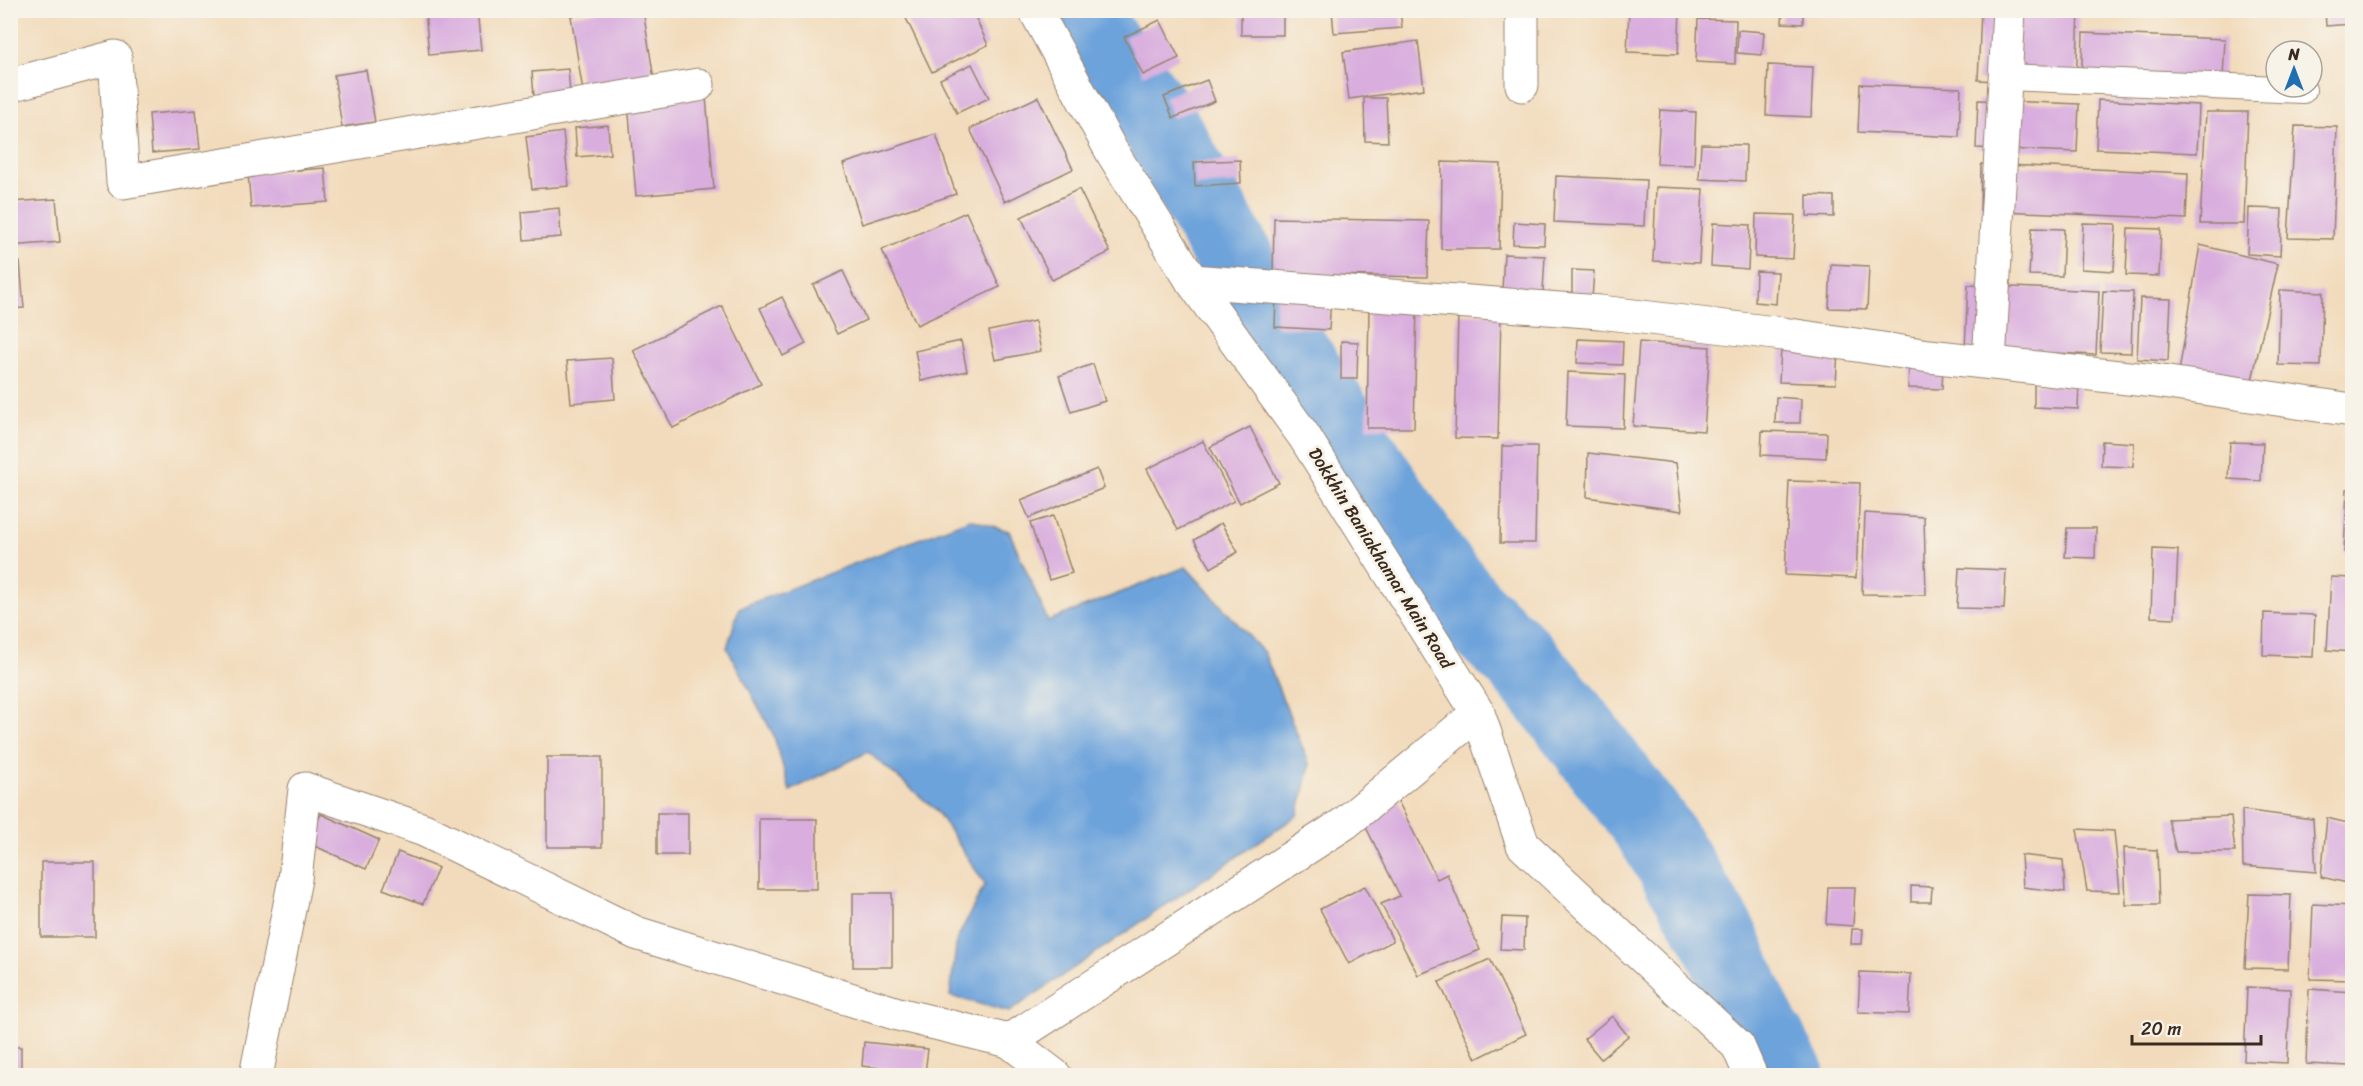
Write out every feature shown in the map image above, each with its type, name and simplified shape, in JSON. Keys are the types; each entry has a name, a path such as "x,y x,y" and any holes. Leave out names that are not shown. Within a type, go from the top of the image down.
{"street":[{"name":"Dokkhin Baniakhamar Main Road","path":"1035,10 1112,152 1192,282 1304,436 1478,713 1523,844 1738,1046 1751,1076"},
{"path":"1522,10 1522,85"},
{"path":"1989,362 2009,10"},
{"path":"10,85 116,57 123,182 698,85"},
{"path":"1192,282 1599,312 2155,381 2352,410"},
{"path":"1009,1041 1345,823 1478,713"},
{"path":"256,1076 295,879 305,789 424,830 636,933 897,1014 1009,1041 1055,1076"}],"lane":[{"path":"2006,77 2264,88"}],"water":[{"path":"970,519 1009,531 1048,621 1186,567 1264,653 1310,766 1298,815 1009,1012 950,996 957,939 985,884 936,810 868,752 790,791 774,736 727,648 739,608"}],"building":[{"path":"425,10 477,10 481,50 429,55"},
{"path":"605,10 643,10 656,92 585,104 571,16"},
{"path":"902,10 972,10 988,45 932,72"},
{"path":"1241,10 1283,10 1283,35 1241,35"},
{"path":"1332,10 1400,10 1402,28 1334,33"},
{"path":"1629,10 1680,12 1678,54 1627,52"},
{"path":"1783,10 1803,10 1803,24 1782,23"},
{"path":"1981,10 2079,10 2076,85 1978,80"},
{"path":"2325,10 2352,10 2352,24 2326,26"},
{"path":"1698,19 1736,20 1735,64 1696,62"},
{"path":"1160,20 1179,58 1143,75 1124,37"},
{"path":"1738,30 1764,32 1762,55 1737,53"},
{"path":"2083,33 2225,39 2222,97 2081,92"},
{"path":"1418,41 1424,89 1349,99 1343,52"},
{"path":"972,64 989,98 957,113 940,79"},
{"path":"1768,65 1813,67 1811,117 1766,115"},
{"path":"568,69 571,105 535,107 532,72"},
{"path":"366,70 375,122 342,127 334,75"},
{"path":"1207,80 1215,101 1173,118 1164,97"},
{"path":"1860,84 1961,88 1959,137 1858,132"},
{"path":"706,97 714,189 636,196 628,103"},
{"path":"1038,97 1073,169 1005,202 970,129"},
{"path":"1364,98 1386,98 1388,142 1365,141"},
{"path":"1978,100 2079,104 2077,152 1976,148"},
{"path":"2098,100 2199,105 2197,153 2096,149"},
{"path":"196,110 200,149 152,153 149,114"},
{"path":"1660,110 1696,112 1694,165 1657,164"},
{"path":"2206,112 2248,112 2244,224 2200,224"},
{"path":"608,125 610,154 577,157 575,128"},
{"path":"2295,126 2337,127 2333,239 2288,238"},
{"path":"563,132 569,186 532,189 526,137"},
{"path":"936,134 956,194 862,224 843,164"},
{"path":"1701,144 1746,145 1745,181 1699,179"},
{"path":"1240,160 1241,183 1195,186 1194,162"},
{"path":"1442,162 1501,164 1499,249 1441,249"},
{"path":"1981,164 2188,173 2186,219 1980,210"},
{"path":"325,168 328,202 251,208 248,174"},
{"path":"1556,176 1646,180 1644,226 1554,222"},
{"path":"1656,187 1703,189 1699,263 1653,261"},
{"path":"1079,189 1110,252 1052,280 1021,217"},
{"path":"1807,195 1834,196 1834,217 1807,216"},
{"path":"56,199 60,242 10,246 10,202"},
{"path":"559,208 561,237 524,240 522,212"},
{"path":"2249,208 2282,209 2280,256 2247,254"},
{"path":"966,212 1000,287 917,325 882,250"},
{"path":"1756,214 1795,215 1793,259 1755,257"},
{"path":"1274,218 1429,221 1427,277 1273,274"},
{"path":"1514,222 1545,224 1544,245 1513,244"},
{"path":"1713,223 1750,225 1748,269 1711,266"},
{"path":"2083,223 2116,224 2114,271 2081,269"},
{"path":"2032,228 2064,229 2062,276 2029,275"},
{"path":"2128,228 2161,229 2159,276 2126,275"},
{"path":"2351,240 2352,259 2350,259"},
{"path":"2200,245 2278,264 2250,389 2179,372"},
{"path":"1504,254 1545,256 1543,291 1502,290"},
{"path":"10,262 20,262 24,308 10,309"},
{"path":"1831,264 1869,266 1867,309 1829,308"},
{"path":"1572,270 1594,271 1592,299 1572,298"},
{"path":"843,271 866,320 837,334 813,285"},
{"path":"1756,271 1778,272 1776,304 1755,302"},
{"path":"1968,285 2099,291 2096,355 1965,349"},
{"path":"2280,290 2323,292 2321,366 2278,365"},
{"path":"2103,291 2133,292 2131,353 2100,352"},
{"path":"1276,293 1331,296 1329,330 1275,327"},
{"path":"782,297 806,344 783,356 760,308"},
{"path":"2140,298 2171,299 2168,361 2137,359"},
{"path":"722,306 761,384 673,428 633,350"},
{"path":"1369,306 1417,307 1414,428 1367,428"},
{"path":"1458,314 1501,315 1498,439 1455,438"},
{"path":"1035,321 1041,351 995,360 989,331"},
{"path":"1578,339 1623,341 1622,365 1577,363"},
{"path":"961,341 967,371 921,381 915,351"},
{"path":"1341,341 1358,342 1357,379 1341,379"},
{"path":"1639,342 1710,347 1704,431 1633,426"},
{"path":"1781,349 1838,351 1836,384 1779,382"},
{"path":"612,358 615,399 571,403 567,361"},
{"path":"1093,364 1105,401 1071,412 1059,376"},
{"path":"1909,364 1943,366 1942,389 1908,388"},
{"path":"1568,372 1625,375 1623,428 1566,426"},
{"path":"2034,384 2079,386 2078,409 2034,407"},
{"path":"1776,397 1801,399 1800,423 1775,423"},
{"path":"1250,427 1279,483 1240,503 1210,447"},
{"path":"1762,431 1827,433 1826,458 1761,455"},
{"path":"1203,441 1234,501 1178,530 1147,469"},
{"path":"2102,441 2134,443 2133,467 2101,466"},
{"path":"2230,442 2263,443 2261,481 2228,479"},
{"path":"1502,446 1537,446 1535,543 1500,543"},
{"path":"1588,453 1676,463 1682,511 1587,497"},
{"path":"1097,469 1104,488 1029,518 1021,500"},
{"path":"1789,481 1860,483 1856,578 1785,575"},
{"path":"2347,489 2352,489 2352,552 2344,552"},
{"path":"1865,513 1924,517 1926,595 1862,594"},
{"path":"1053,516 1072,573 1049,580 1030,523"},
{"path":"1221,523 1238,552 1211,568 1194,540"},
{"path":"2067,528 2096,528 2095,558 2065,557"},
{"path":"2153,549 2178,550 2175,618 2151,617"},
{"path":"1959,568 2006,570 2004,609 1957,608"},
{"path":"2331,577 2352,578 2352,652 2327,650"},
{"path":"2264,613 2315,615 2313,657 2263,655"},
{"path":"547,757 602,757 602,847 547,847"},
{"path":"1395,795 1437,879 1447,874 1480,950 1418,975 1381,904 1400,896 1359,813"},
{"path":"2242,810 2313,819 2316,872 2243,866"},
{"path":"657,813 688,813 688,855 657,855"},
{"path":"321,814 379,840 366,869 308,843"},
{"path":"2231,816 2235,852 2176,852 2168,819"},
{"path":"2327,818 2352,824 2352,884 2321,877"},
{"path":"759,819 817,819 817,889 759,889"},
{"path":"2077,829 2114,831 2120,892 2087,891"},
{"path":"2124,848 2157,850 2159,905 2126,905"},
{"path":"398,852 438,868 423,904 383,889"},
{"path":"2021,855 2063,860 2065,892 2023,887"},
{"path":"41,862 95,862 95,937 41,937"},
{"path":"1365,886 1393,941 1349,964 1320,909"},
{"path":"1911,886 1932,887 1931,902 1911,902"},
{"path":"1828,887 1855,887 1853,926 1826,924"},
{"path":"853,893 892,893 892,967 853,967"},
{"path":"2249,894 2291,895 2288,969 2245,968"},
{"path":"2313,904 2352,906 2352,980 2310,979"},
{"path":"1502,917 1525,918 1524,950 1500,949"},
{"path":"1852,929 1863,929 1862,944 1851,944"},
{"path":"1490,959 1526,1034 1476,1059 1439,982"},
{"path":"1860,972 1911,974 1909,1014 1858,1012"},
{"path":"2247,987 2290,989 2287,1063 2244,1061"},
{"path":"2309,989 2352,992 2349,1066 2306,1064"},
{"path":"1612,1016 1628,1036 1601,1059 1584,1039"},
{"path":"864,1042 928,1049 925,1073 862,1066"},
{"path":"10,1047 21,1047 21,1069 10,1068"}],"waterway":[{"path":"1081,10 1091,30 1153,113 1273,326 1429,560 1472,614 1518,657 1559,706 1651,826 1719,937 1752,1013 1786,1076"}]}
